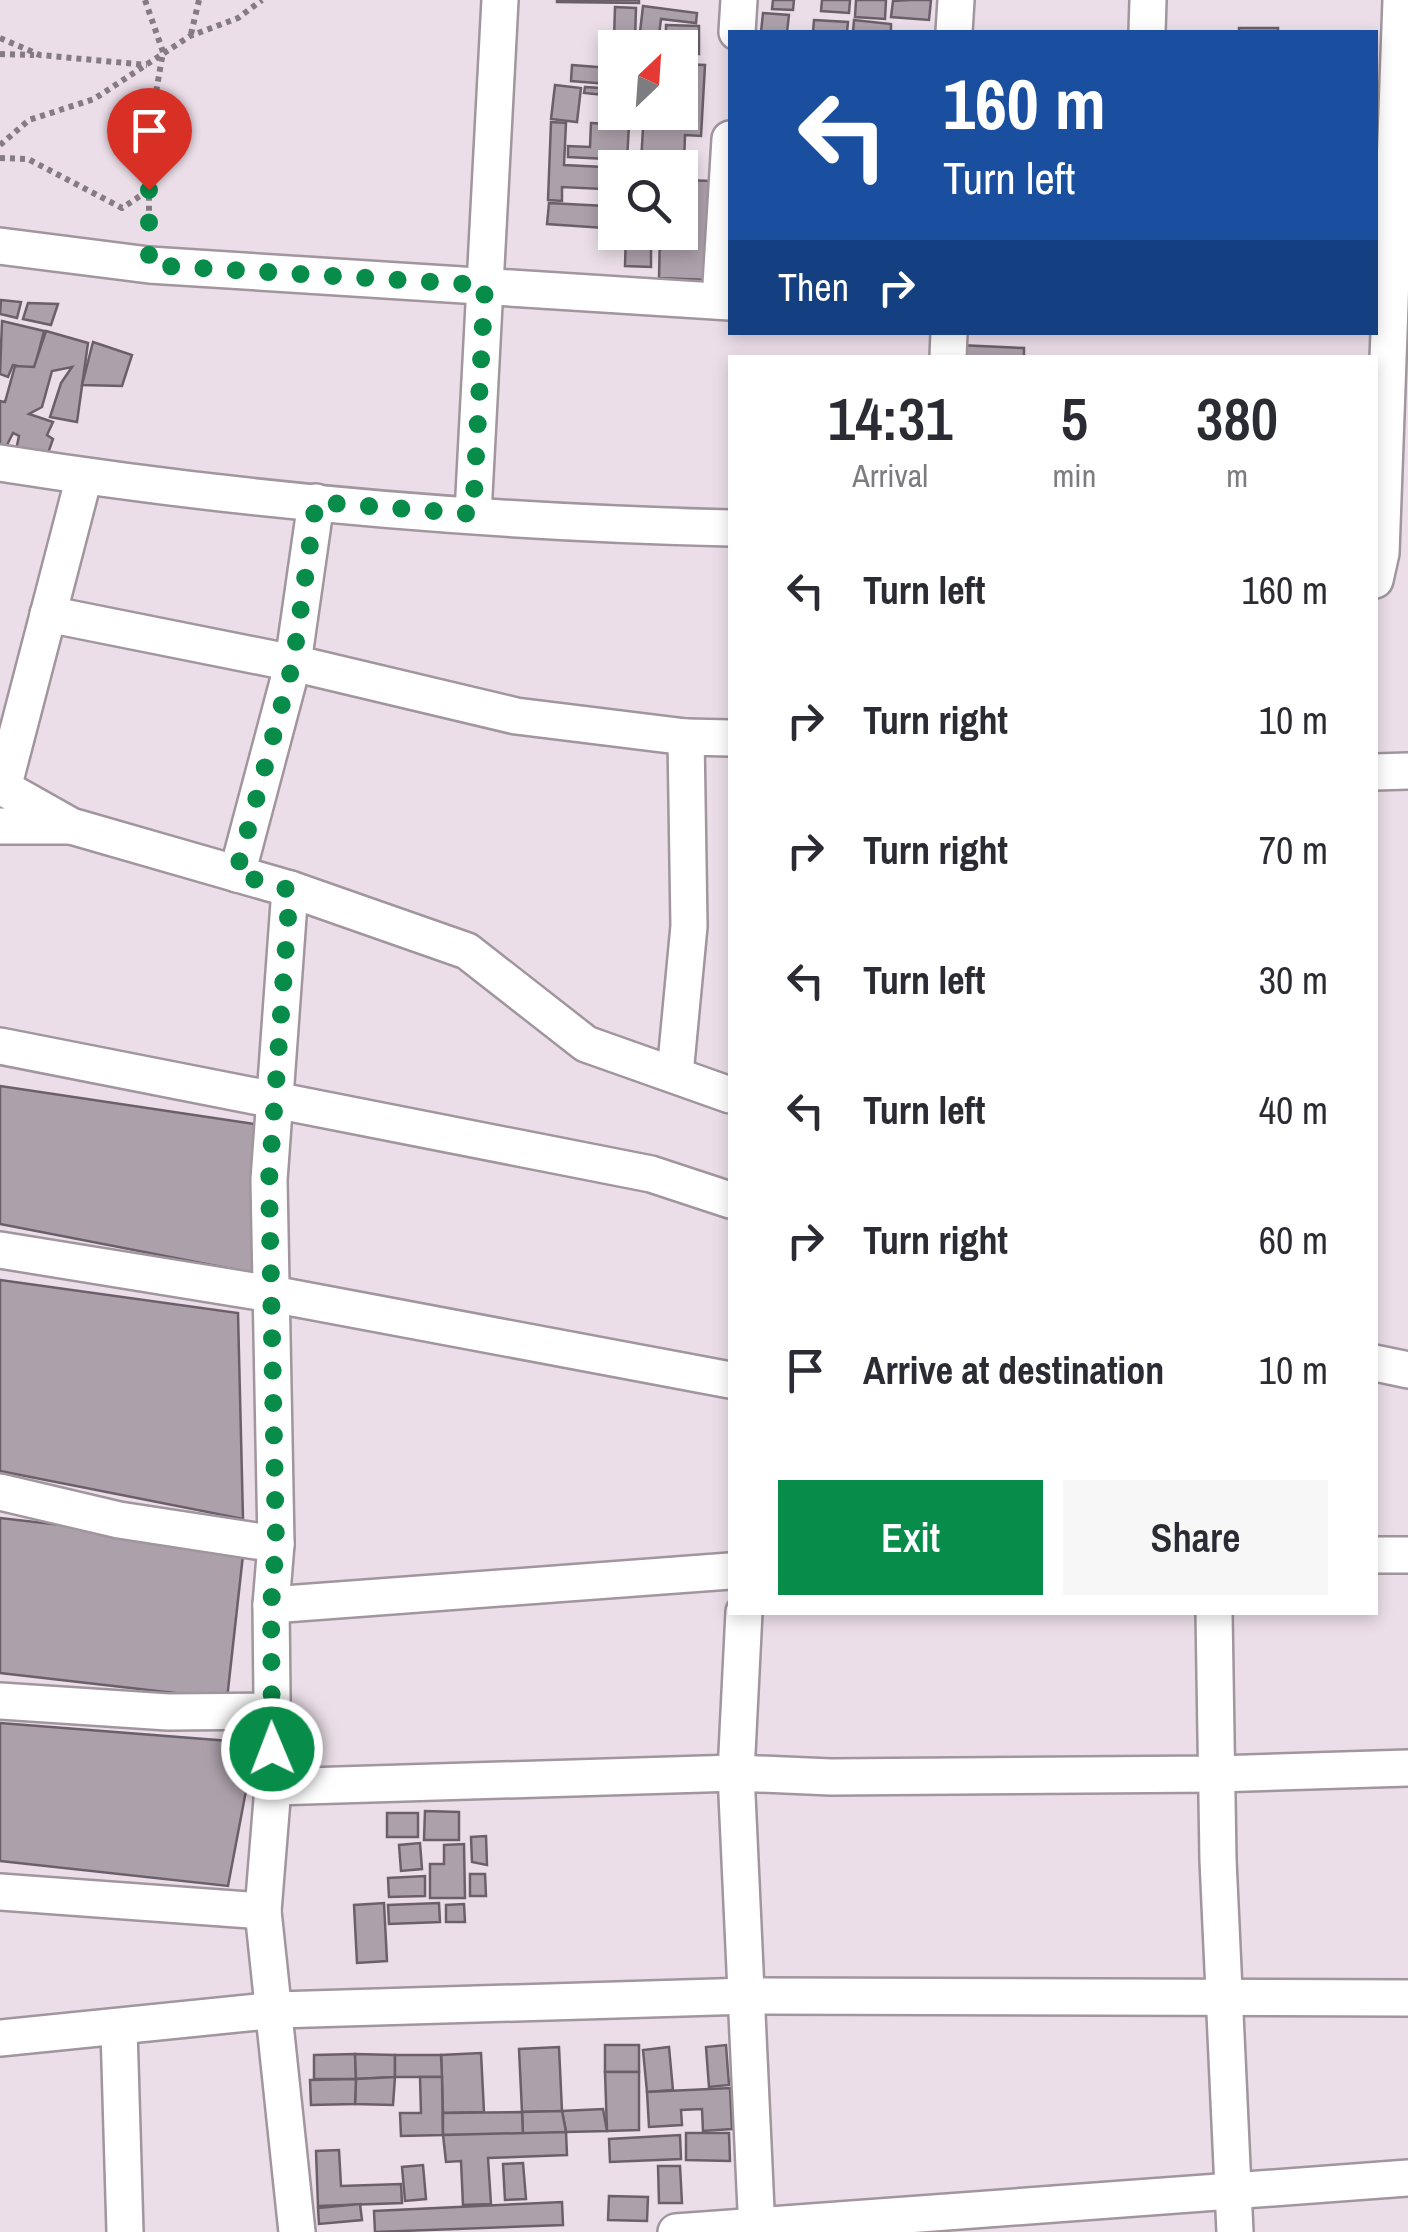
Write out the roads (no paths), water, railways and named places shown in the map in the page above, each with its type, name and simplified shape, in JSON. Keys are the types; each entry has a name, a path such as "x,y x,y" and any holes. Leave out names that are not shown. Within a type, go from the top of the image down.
{"street":[{"path":"473,514 500,0"},
{"path":"737,30 739,0"},
{"path":"954,30 956,0"},
{"path":"1147,30 1148,0"},
{"path":"1385,559 1401,0"},
{"path":"0,246 149,265 725,302 728,204"},
{"path":"0,463 316,502 582,524 728,528"},
{"path":"84,476 1,787 72,826 290,890 467,951 586,1044 728,1094"},
{"path":"236,874 293,663 316,502"},
{"path":"48,614 293,663 516,716 728,738"},
{"path":"676,1074 689,952 686,736"},
{"path":"1378,772 1408,771"},
{"path":"0,826 72,826"},
{"path":"290,890 278,1104 269,1180 276,1544 271,1606 273,1786 263,1911 297,2232"},
{"path":"0,1046 278,1104 650,1174 728,1199"},
{"path":"0,1250 272,1294 728,1380"},
{"path":"1378,1363 1408,1370"},
{"path":"0,1492 118,1520 276,1544"},
{"path":"1378,1555 1408,1556"},
{"path":"271,1606 728,1572"},
{"path":"744,1615 736,1772 756,2229"},
{"path":"1214,1615 1223,1996 1235,2232"},
{"path":"0,1701 168,1712 271,1711"},
{"path":"273,1786 736,1772 831,1776 1216,1774 1408,1768"},
{"path":"0,1892 263,1911"},
{"path":"0,2038 118,2030 276,2010 748,1996 1408,1998"},
{"path":"118,2030 124,2232"},
{"path":"676,2232 1236,2194 1408,2178"}]}
